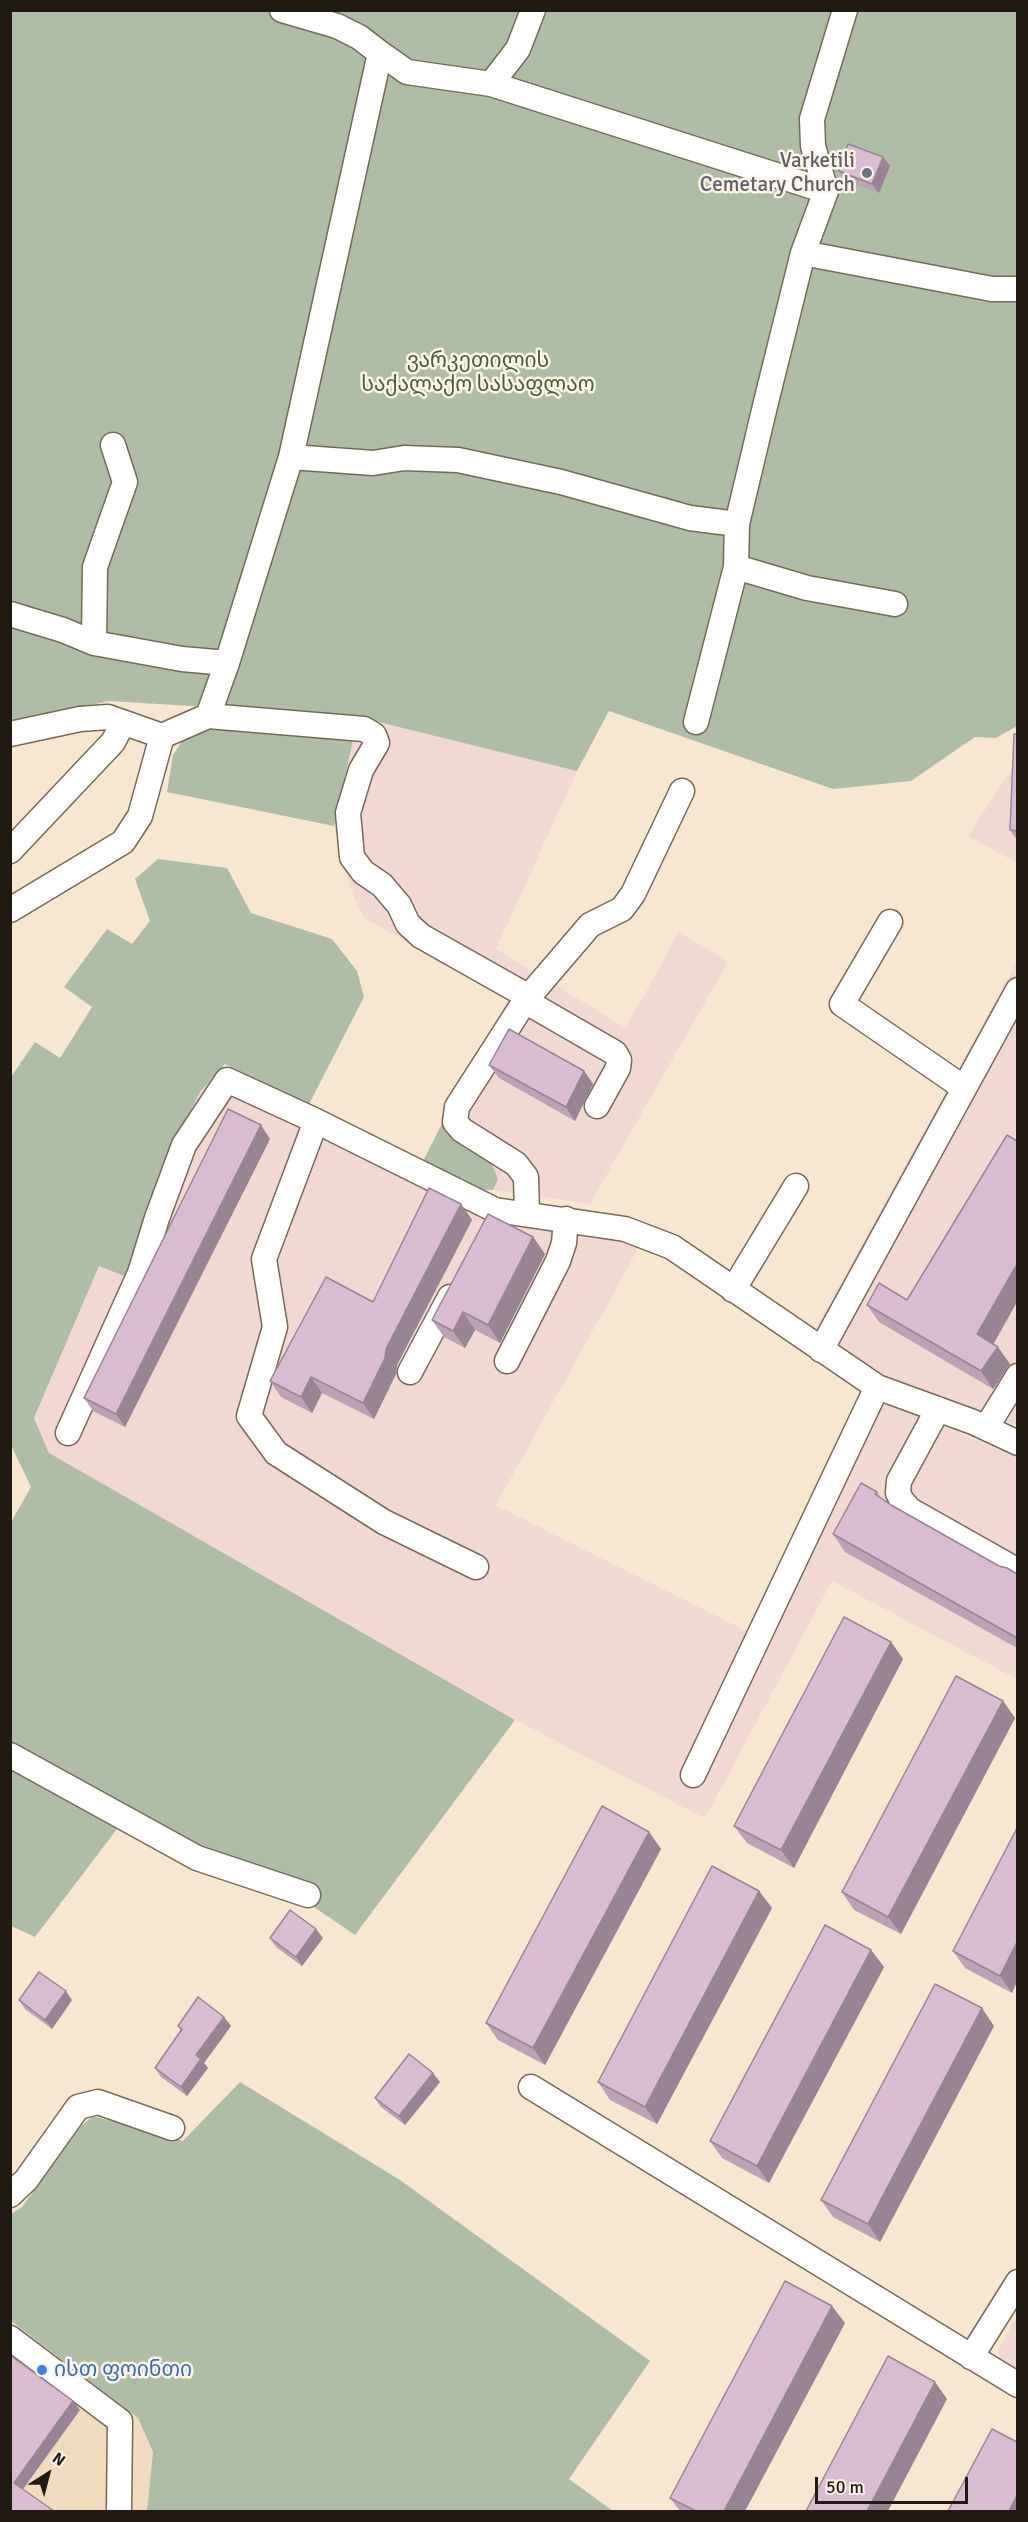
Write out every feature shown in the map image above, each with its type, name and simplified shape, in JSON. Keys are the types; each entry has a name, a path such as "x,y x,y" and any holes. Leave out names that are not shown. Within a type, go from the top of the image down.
{"street":[{"path":"282,10 337,26 359,38 407,72 491,84 826,190"},
{"path":"491,84 518,49 533,10"},
{"path":"696,722 736,567 736,524 803,253 826,190 813,146 813,119 844,10"},
{"path":"208,716 227,663 291,457 380,53"},
{"path":"803,253 992,289 1017,289"},
{"path":"94,643 95,567 125,482 113,445"},
{"path":"291,457 373,463 405,458 458,460 561,482 690,518 736,524"},
{"path":"736,567 807,588 895,604"},
{"path":"10,614 63,630 94,643 182,659 227,663"},
{"path":"10,734 80,719 108,717 162,736 208,716 364,729 374,735 377,743 362,770 348,813 352,857 363,872 382,885 399,905 408,924 421,936 516,989 522,993 525,1001 615,1053 619,1060 618,1068 597,1106"},
{"path":"10,851 113,742 123,723"},
{"path":"10,910 123,842 140,816 162,736"},
{"path":"527,1214 526,1178 516,1164 462,1130 455,1122 457,1107 525,1001 590,926 622,909 633,894 682,791"},
{"path":"890,922 842,1004 964,1089"},
{"path":"821,1350 1017,990"},
{"path":"69,1433 140,1273 157,1218 184,1145 227,1080 316,1121 490,1220 527,1214 566,1219 625,1229 672,1247 877,1387 986,1428 1017,1443"},
{"path":"316,1121 264,1259 275,1327 249,1416 276,1453 384,1522 476,1567"},
{"path":"734,1290 796,1186"},
{"path":"507,1361 558,1261 564,1242 566,1219"},
{"path":"410,1372 458,1281"},
{"path":"986,1428 1017,1376"},
{"path":"693,1775 877,1387"},
{"path":"938,1409 899,1481 898,1493 910,1510 1017,1571"},
{"path":"10,1755 197,1858 308,1895"},
{"path":"531,2087 1017,2385"},
{"path":"10,2195 26,2180 78,2107 98,2102 172,2128"},
{"path":"971,2357 1017,2282"},
{"path":"10,2338 120,2421 119,2511"}],"shaded area":[{"path":"354,716 577,771 496,949 626,1028 679,932 728,962 590,1204 493,1190 498,1179 446,1116 508,998 363,917 354,897 334,826 353,740"},
{"path":"1017,761 1017,863 968,836"},
{"path":"1016,963 1018,964 1017,1426 876,1371 816,1328"},
{"path":"210,1080 474,1210 593,1233 639,1247 496,1505 748,1632 881,1404 910,1412 1017,1457 1017,1679 832,1581 705,1818 515,1720 49,1453 34,1418 99,1266 129,1278 159,1174 200,1092"},
{"path":"1017,2316 1017,2378 1002,2369 998,2350"},
{"name":"ისთ ფოინთი","path":"10,2321 138,2418 153,2452 147,2511 11,2511"}],"green space":[{"name":"ვარკეთილის საქალაქო სასაფლაო","path":"10,11 1017,11 1017,726 996,738 975,737 911,781 833,789 609,711 577,771 354,716 109,701 11,724"},
{"path":"208,725 353,740 334,826 167,792 173,755 182,741"},
{"path":"158,859 227,868 251,913 332,939 357,971 364,997 309,1104 225,1064 200,1092 159,1174 129,1278 99,1266 34,1418 49,1453 515,1720 355,1935 314,1907 321,1893 198,1848 126,1809 30,1752 11,1744 10,1524 31,1487 10,1443 11,1077 35,1042 60,1058 92,1007 64,987 107,929 132,944 150,921 135,879"},
{"path":"446,1116 492,1165 498,1179 493,1190 478,1190 423,1161"},
{"path":"11,1762 120,1825 35,1937 11,1926"},
{"path":"240,2082 400,2180 650,2361 569,2479 613,2511 147,2511 153,2452 138,2418 11,2321 11,2214 22,2207 80,2127 93,2116 183,2141"}],"building":[{"path":"848,144 883,157 872,184 839,171"},
{"path":"1014,734 1017,734 1017,831 1010,830"},
{"path":"509,1029 584,1071 566,1107 489,1065"},
{"path":"228,1109 261,1125 116,1414 84,1398"},
{"path":"1007,1135 1017,1141 1017,1264 977,1334 998,1347 981,1371 867,1305 879,1283 907,1300"},
{"path":"429,1188 461,1204 386,1349 385,1358 363,1403 311,1377 301,1397 270,1381 326,1277 373,1302"},
{"path":"488,1214 533,1237 488,1325 463,1312 453,1331 432,1320"},
{"path":"861,1483 877,1492 875,1494 891,1505 1017,1574 1017,1638 833,1534"},
{"path":"844,1617 891,1642 781,1850 734,1826"},
{"path":"956,1676 1003,1701 888,1917 842,1892"},
{"path":"602,1806 649,1832 533,2048 486,2023"},
{"path":"1017,1828 1017,1942 1000,1976 953,1951"},
{"path":"712,1866 759,1891 645,2107 598,2082"},
{"path":"290,1910 316,1929 296,1957 270,1938"},
{"path":"825,1925 871,1950 757,2166 710,2141"},
{"path":"39,1972 66,1991 45,2020 19,2000"},
{"path":"935,1984 982,2008 868,2224 821,2200"},
{"path":"198,1997 224,2017 196,2055 201,2059 181,2087 155,2068 182,2029 178,2026"},
{"path":"409,2054 433,2073 399,2116 375,2098"},
{"path":"785,2281 832,2306 724,2511 696,2511 670,2498"},
{"path":"10,2355 73,2401 14,2483 54,2511 10,2511"},
{"path":"888,2356 935,2382 867,2511 806,2511"},
{"path":"992,2429 1017,2442 1017,2495 1009,2511 948,2511"}],"place":[{"name":"Varketili Cemetary Church","path":"867,173"},
{"name":"ისთ ფოინთი","path":"42,2370"}]}
